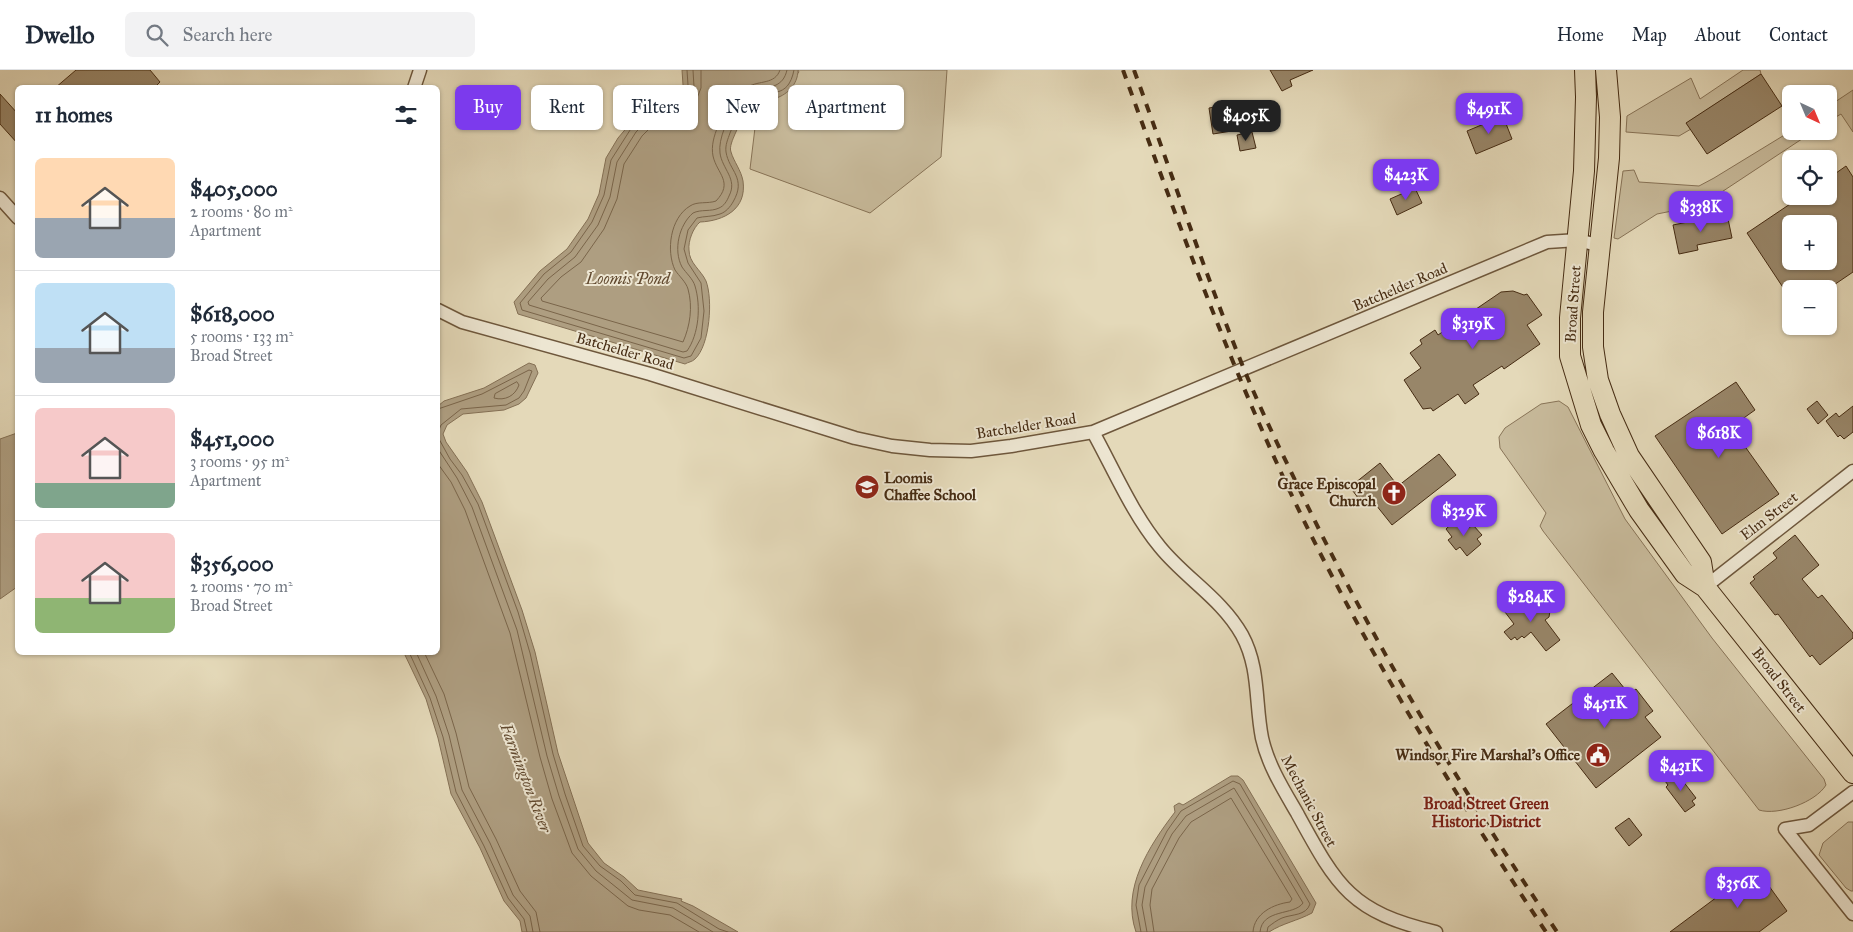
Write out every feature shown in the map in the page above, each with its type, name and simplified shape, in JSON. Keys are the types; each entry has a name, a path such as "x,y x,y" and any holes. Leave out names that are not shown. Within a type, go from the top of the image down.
{"main road":[{"name":"Broad Street","path":"1585,70 1584,171 1570,318 1570,356 1591,425 1604,451 1640,510 1685,574 1705,587 1853,773"},
{"name":"Broad Street","path":"1606,70 1610,117 1609,158 1601,246 1596,278 1593,347 1598,380 1620,438 1654,495 1701,562 1705,587"},
{"path":"1578,387 1598,380"},
{"path":"1604,451 1620,438"}],"street":[{"path":"415,85 420,70"},
{"path":"0,198 15,215"},
{"name":"Batchelder Road","path":"440,311 462,322 650,374 855,438 892,446 930,450 971,450 1011,446 1094,432 1547,242 1578,240 1601,246"},
{"name":"Mechanic Street","path":"1094,432 1142,522 1155,541 1175,564 1223,608 1243,637 1255,672 1261,729 1268,760 1326,865 1336,879 1361,903 1416,930 1436,932"},
{"name":"Elm Street","path":"1705,587 1853,471"},
{"path":"1853,792 1810,825 1785,829 1853,914"}],"shaded area":[{"path":"798,70 947,70 941,157 870,213 750,169 755,130 778,130 778,96 799,72"},
{"path":"1743,70 1760,70 1761,74 1687,123 1691,129 1679,136 1626,132 1627,116 1691,78 1700,99"},
{"path":"1853,90 1853,132 1841,114 1838,116 1838,100"},
{"path":"1782,136 1782,140 1800,140 1785,150 1782,150 1782,152 1702,205 1657,214 1618,239 1614,238 1623,171 1634,170 1639,182 1699,186"},
{"path":"1559,401 1568,407 1625,519 1712,638 1824,779 1826,785 1814,797 1786,809 1776,811 1759,810 1543,531 1540,526 1546,513 1500,448 1499,437 1505,428 1541,404"},
{"path":"1848,822 1853,822 1853,891 1846,888 1819,855 1823,843"}],"water":[{"name":"Loomis Pond","path":"682,70 798,70 794,85 788,85 788,91 778,98 778,85 708,85 708,130 737,130 731,150 741,173 743,191 741,199 732,212 717,219 700,222 691,235 689,246 691,259 706,281 710,310 707,333 700,352 694,360 685,364 518,314 514,302 540,271 567,249 588,219 599,194 606,158 625,130 698,130 698,85 683,85"},
{"name":"Farmington River","path":"529,363 535,365 538,373 526,398 519,404 504,410 463,414 447,425 443,434 446,442 467,472 482,502 522,610 535,652 558,753 588,843 604,863 638,890 682,899 681,901 738,932 522,932 520,921 504,901 480,848 451,794 438,738 426,699 405,655 440,655 440,404 444,401 484,388"},
{"path":"15,434 15,588 0,599 0,439"},
{"path":"1231,776 1238,776 1243,780 1316,903 1312,913 1269,932 1136,932 1132,916 1135,884 1147,854 1175,812 1174,806 1179,803 1183,805"}],"building":[{"path":"76,70 150,70 160,82 157,85 58,85"},
{"path":"1270,70 1313,70 1290,80 1292,86 1282,91"},
{"path":"1761,74 1782,106 1707,154 1686,123"},
{"path":"0,94 15,111 15,141 0,124"},
{"path":"1234,104 1238,130 1213,134 1209,108"},
{"path":"1503,116 1512,139 1476,154 1467,131"},
{"path":"1252,132 1256,148 1240,151 1237,135"},
{"path":"1846,166 1853,177 1853,272 1837,283 1837,280 1782,280 1782,286 1747,233 1789,205 1837,205 1837,172"},
{"path":"1415,188 1422,203 1397,215 1390,199"},
{"path":"1727,214 1732,238 1697,245 1698,250 1679,254 1673,225"},
{"path":"1513,291 1524,295 1527,294 1542,315 1527,325 1540,344 1504,369 1502,366 1473,385 1479,394 1465,404 1458,394 1433,411 1431,408 1423,409 1404,380 1421,368 1410,353 1422,344 1420,340 1435,330 1438,335 1501,292"},
{"path":"1736,382 1755,410 1731,427 1779,494 1722,534 1655,436"},
{"path":"1817,401 1828,415 1818,424 1807,409"},
{"path":"1853,406 1853,432 1844,439 1840,435 1838,437 1826,421 1836,413 1839,417"},
{"name":"Grace Episcopal Church","path":"1439,454 1456,475 1392,525 1372,500 1364,506 1350,487 1380,463 1398,486"},
{"path":"1458,518 1467,529 1473,525 1482,535 1477,539 1481,544 1467,556 1460,547 1456,550 1448,540 1452,537 1446,529"},
{"path":"1795,535 1819,565 1802,579 1818,598 1822,595 1853,633 1853,638 1820,665 1812,655 1810,657 1778,614 1775,615 1750,583 1755,579 1753,577 1777,558 1773,553"},
{"path":"1526,596 1535,608 1540,604 1547,606 1550,611 1549,617 1545,620 1560,640 1546,651 1531,632 1524,638 1522,636 1517,640 1515,637 1511,640 1504,632 1514,624 1505,612"},
{"path":"1612,673 1629,694 1636,689 1653,711 1645,717 1661,737 1596,788 1546,724"},
{"path":"1676,772 1696,798 1692,801 1695,805 1685,812 1666,787 1668,785 1665,781"},
{"path":"1629,818 1642,835 1629,846 1615,828"},
{"path":"1756,868 1787,911 1759,932 1670,932"}],"railway":[{"path":"1123,70 1189,251 1236,370 1316,545 1369,644 1425,742 1546,932"},
{"path":"1134,70 1202,261 1246,374 1324,539 1385,654 1451,767 1557,932"}],"place":[{"name":"Loomis Chaffee School","path":"867,487"},
{"name":"Grace Episcopal Church","path":"1394,493"},
{"name":"Windsor Fire Marshal's Office","path":"1598,755"}],"district":[{"name":"Broad Street Green Historic District","path":"1486,812"}]}
